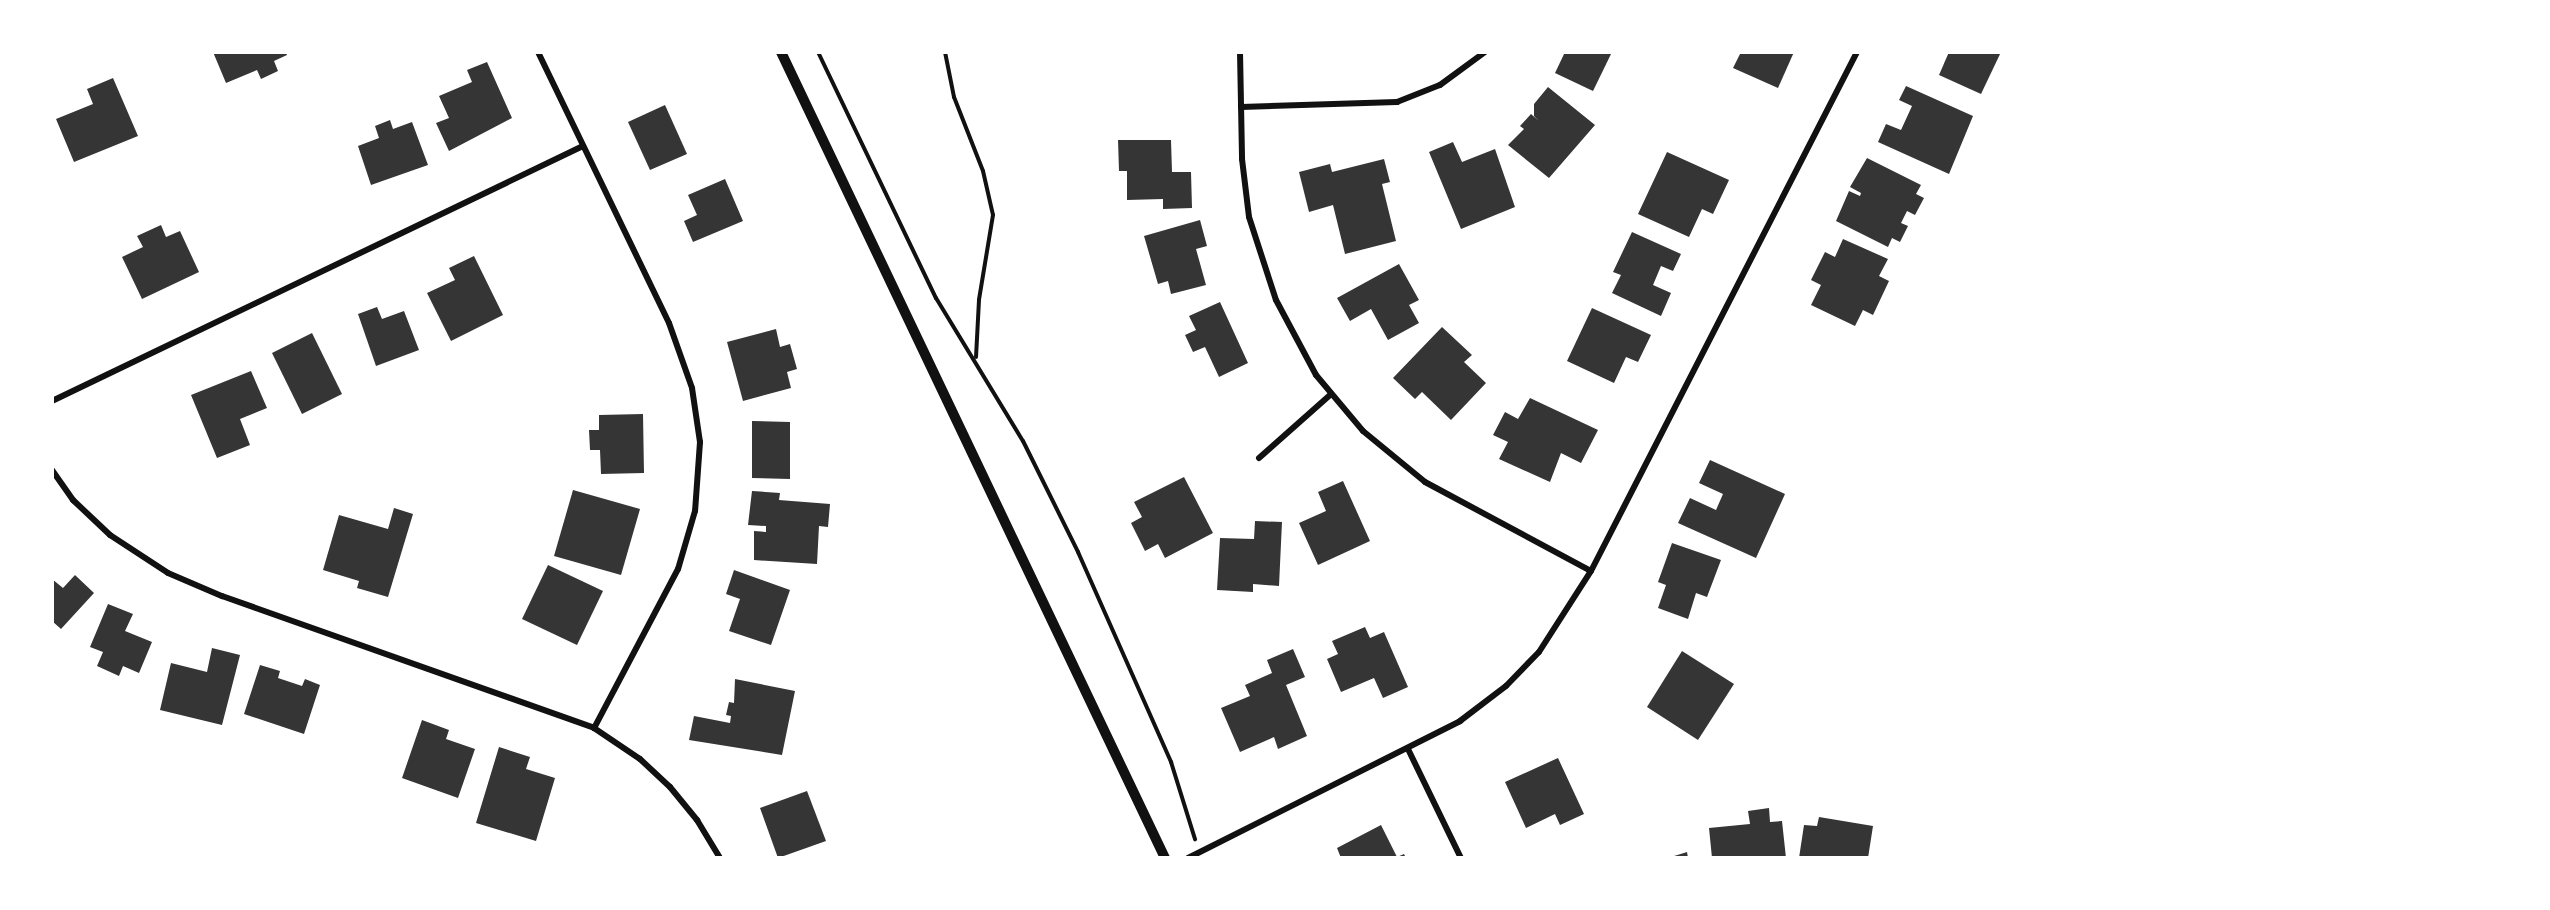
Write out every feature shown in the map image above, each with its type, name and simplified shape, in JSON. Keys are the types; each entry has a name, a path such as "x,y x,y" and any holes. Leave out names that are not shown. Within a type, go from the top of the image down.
{"street":[{"path":"538,52 682,356 696,405 701,460 695,511 678,569 594,728"},
{"path":"781,52 1165,858"},
{"path":"1240,52 1246,199 1259,257 1287,325 1330,395 1382,448 1425,482 1591,572"},
{"path":"1241,107 1397,102 1440,85 1485,52"},
{"path":"1188,858 1408,749 1484,704 1523,670 1554,632 1591,572 1857,52"},
{"path":"52,401 584,146"},
{"path":"1259,458 1330,395"},
{"path":"52,470 73,500 110,535 168,573 222,596 594,728 640,759 670,787 697,819 720,858"},
{"path":"1408,749 1461,858"}],"path":[{"path":"818,52 936,298 976,358 1078,552 1171,762 1190,830"},
{"path":"945,52 954,98 983,171 993,216 979,300 976,358"}],"building":[{"path":"213,52 286,52 287,55 274,61 278,71 261,79 257,70 226,83"},
{"path":"1565,52 1612,52 1593,91 1555,73"},
{"path":"1741,52 1794,52 1778,88 1733,68"},
{"path":"1949,52 2001,52 1981,94 1939,75"},
{"path":"487,62 512,118 449,151 436,123 449,118 439,96 472,82 467,70"},
{"path":"113,78 138,136 74,162 56,119 93,104 87,89"},
{"path":"1906,86 1973,116 1949,174 1878,142 1886,124 1901,130 1912,106 1899,100"},
{"path":"1548,87 1595,125 1549,178 1508,145 1524,129 1520,126 1531,114 1539,121 1534,116 1534,104"},
{"path":"665,105 687,154 650,170 628,122"},
{"path":"390,120 393,129 412,122 428,165 371,185 358,146 379,138 375,126"},
{"path":"1118,140 1171,140 1172,172 1191,172 1192,208 1163,209 1163,199 1127,200 1127,171 1119,171"},
{"path":"1453,142 1462,162 1495,149 1515,207 1461,229 1429,152"},
{"path":"1667,152 1729,180 1713,214 1702,209 1689,237 1638,214"},
{"path":"1867,158 1921,185 1916,194 1924,198 1915,215 1907,211 1901,223 1908,226 1900,242 1892,238 1888,247 1836,221 1849,191 1860,196 1861,193 1850,187"},
{"path":"1384,159 1390,182 1382,184 1396,241 1345,254 1333,205 1309,212 1299,172 1330,164 1332,172"},
{"path":"725,179 743,221 693,242 684,221 697,215 688,195"},
{"path":"1200,220 1207,246 1196,249 1206,285 1171,294 1168,281 1158,284 1144,236"},
{"path":"161,225 166,237 180,231 199,272 142,299 122,257 143,247 137,236"},
{"path":"1632,232 1681,254 1673,271 1661,266 1653,285 1671,293 1661,316 1612,293 1621,275 1613,272"},
{"path":"1843,239 1888,259 1879,276 1889,281 1873,315 1863,310 1855,326 1811,305 1821,285 1811,280 1825,252 1835,257"},
{"path":"474,256 503,315 451,341 427,293 455,280 449,268"},
{"path":"1399,264 1419,300 1409,305 1419,323 1388,340 1371,309 1350,321 1337,298"},
{"path":"1220,302 1248,363 1219,377 1205,347 1193,352 1185,335 1196,330 1189,316"},
{"path":"377,307 382,319 404,311 419,350 376,366 358,314"},
{"path":"1592,308 1651,335 1638,362 1626,357 1614,383 1567,361"},
{"path":"1442,327 1472,355 1464,362 1486,383 1451,420 1422,392 1415,399 1393,378"},
{"path":"776,329 780,347 790,344 797,369 787,372 791,388 743,401 727,342"},
{"path":"312,333 342,394 302,414 272,353"},
{"path":"251,371 267,408 240,419 250,445 217,458 191,395"},
{"path":"1530,398 1598,430 1581,463 1561,453 1550,482 1499,459 1508,442 1493,435 1505,412 1518,419"},
{"path":"643,414 644,473 601,474 600,450 590,450 589,430 599,430 599,415"},
{"path":"752,421 790,422 790,479 752,478"},
{"path":"1710,460 1785,494 1756,558 1678,523 1690,498 1716,510 1723,494 1699,483"},
{"path":"1184,477 1213,533 1165,558 1158,544 1145,551 1131,523 1142,517 1134,502"},
{"path":"1343,481 1370,541 1318,565 1299,523 1326,511 1318,492"},
{"path":"573,490 640,509 621,575 554,556"},
{"path":"752,491 780,493 779,500 830,504 828,527 819,526 817,564 754,560 754,531 766,532 766,526 748,525"},
{"path":"394,508 413,514 388,597 357,588 359,581 323,570 339,515 388,529"},
{"path":"1255,521 1282,522 1279,586 1253,584 1253,592 1217,590 1220,538 1254,539"},
{"path":"1672,543 1721,560 1707,597 1696,593 1688,619 1658,608 1666,585 1658,582"},
{"path":"548,565 603,591 577,645 522,619"},
{"path":"734,570 790,590 771,645 729,631 740,599 726,594"},
{"path":"75,575 94,593 61,629 52,621 52,579 63,588"},
{"path":"108,604 133,614 125,631 152,642 139,673 123,666 119,676 97,666 103,652 90,647"},
{"path":"1365,627 1370,638 1384,632 1408,687 1383,698 1374,678 1341,692 1327,659 1338,654 1332,641"},
{"path":"212,648 240,655 222,725 160,710 171,663 207,672"},
{"path":"1293,649 1305,677 1286,685 1307,736 1278,749 1274,737 1240,752 1221,708 1250,696 1245,685 1272,673 1267,660"},
{"path":"1682,651 1734,684 1698,740 1647,707"},
{"path":"260,665 280,671 278,678 302,686 305,679 320,685 304,734 244,714"},
{"path":"735,679 795,691 782,755 689,740 694,716 730,723 731,716 726,715 729,702 734,703"},
{"path":"422,720 449,730 446,739 475,749 458,798 402,778"},
{"path":"499,747 530,757 526,769 555,778 536,841 476,823"},
{"path":"1558,758 1584,814 1560,825 1555,814 1526,828 1505,782"},
{"path":"807,791 826,841 778,858 760,808"},
{"path":"1769,808 1770,822 1782,821 1786,858 1712,858 1709,828 1750,824 1748,811"},
{"path":"1819,817 1873,826 1868,858 1799,858 1804,825 1817,826"},
{"path":"1381,825 1397,857 1404,854 1406,858 1341,858 1337,848"},
{"path":"1687,852 1688,858 1671,858 1671,857"}]}
